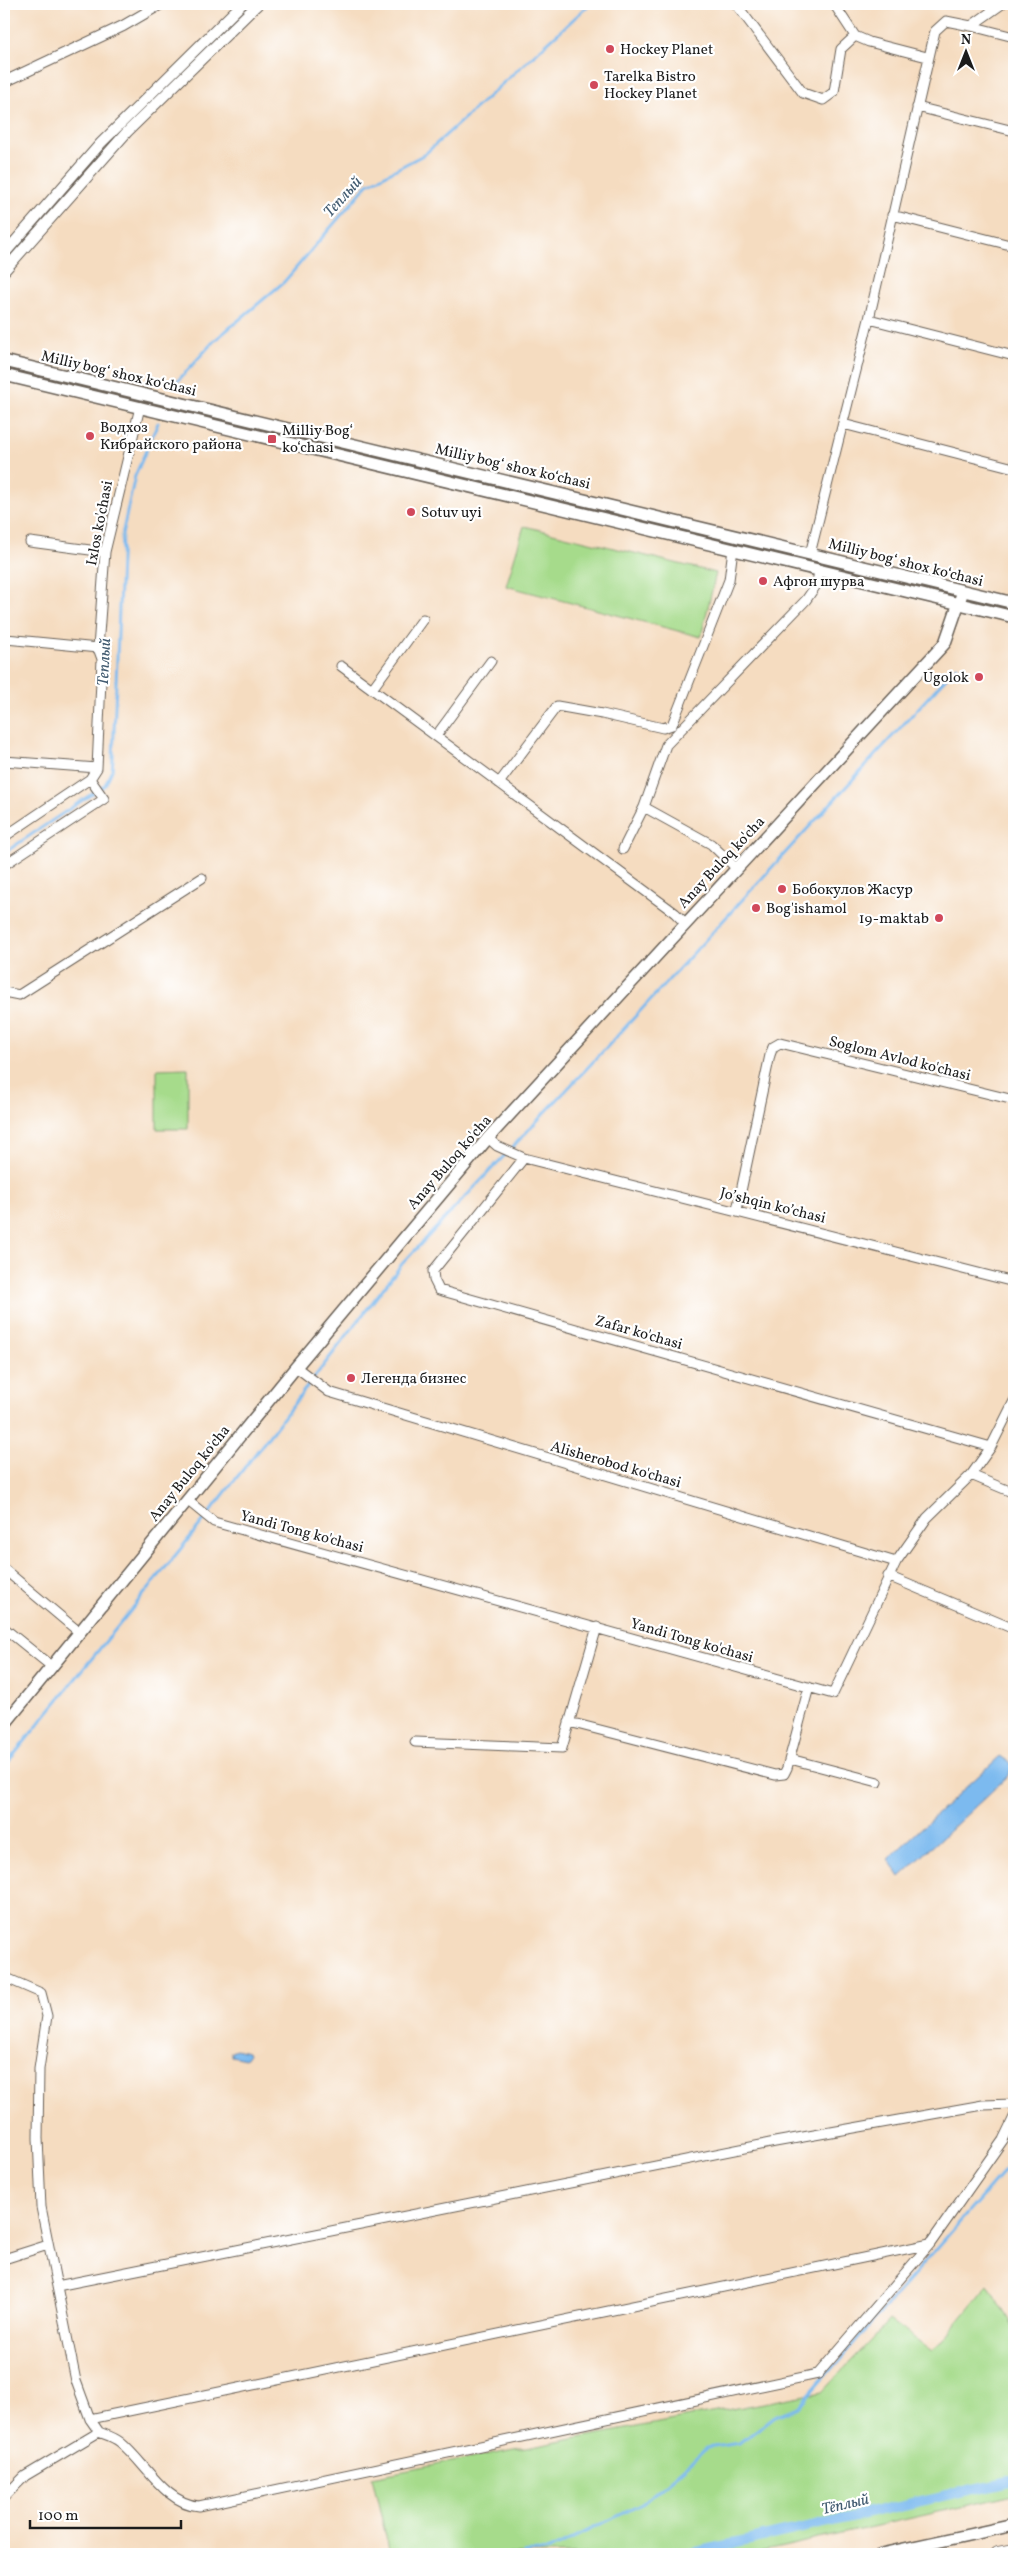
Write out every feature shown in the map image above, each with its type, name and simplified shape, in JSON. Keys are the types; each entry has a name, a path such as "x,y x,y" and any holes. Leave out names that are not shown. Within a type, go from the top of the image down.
{"highway":[{"path":"998,2554 1014,2551"}],"main road":[{"name":"Milliy bog‘ shox ko‘chasi","path":"4,361 1014,603"},
{"name":"Milliy bog‘ shox ko‘chasi","path":"4,375 1014,617"},
{"path":"598,517 601,503"},
{"path":"960,604 963,591"},
{"name":"Anay Buloq ko'cha","path":"4,1725 79,1632 191,1503 488,1138 945,642 960,604"},
{"path":"881,2554 1014,2525"}],"street":[{"path":"4,82 123,26 161,4"},
{"path":"4,254 101,143 242,4"},
{"path":"4,271 127,132 258,4"},
{"path":"736,4 803,93 812,98 823,100 834,92 841,49 855,36"},
{"path":"834,4 855,36 869,42 927,57"},
{"path":"971,26 1002,4"},
{"path":"810,554 869,319 927,57 935,31 946,20 1014,37"},
{"path":"917,107 1014,131"},
{"path":"892,215 1014,246"},
{"path":"869,319 1014,356"},
{"name":"Ixlos ko'chasi","path":"98,768 102,659 98,648 105,552 140,407"},
{"path":"843,424 1014,468"},
{"path":"30,542 105,552"},
{"path":"499,783 557,706 663,728 672,725 730,580 733,549"},
{"path":"623,849 644,807 666,745 806,600 817,584 819,570"},
{"path":"372,689 423,619"},
{"path":"6,639 98,648"},
{"path":"436,736 490,662"},
{"path":"341,666 675,913 685,923"},
{"path":"4,761 98,768"},
{"path":"4,837 90,779 98,768"},
{"path":"4,865 104,799 90,779"},
{"path":"644,807 711,844 736,868"},
{"path":"4,992 19,995 202,878"},
{"name":"Soglom Avlod ko'chasi","path":"737,1210 770,1055 773,1047 780,1043 1014,1100"},
{"name":"Joʼshqin koʼchasi","path":"488,1138 497,1146 524,1158 737,1210 1014,1282"},
{"name":"Zafar ko'chasi","path":"524,1158 433,1271 434,1280 439,1290 991,1447"},
{"name":"Alisherobod ko'chasi","path":"300,1370 329,1392 896,1562"},
{"name":"Yandi Tong ko'chasi","path":"191,1503 210,1520 833,1694 896,1562 927,1518 971,1475 991,1447 1014,1401"},
{"path":"971,1475 1014,1493"},
{"path":"4,1569 79,1632"},
{"path":"888,1576 1014,1629"},
{"path":"414,1742 562,1748 596,1627"},
{"path":"4,1628 51,1666"},
{"path":"569,1722 775,1775 784,1774 790,1759 809,1687"},
{"path":"790,1759 878,1782"},
{"path":"4,1977 41,1993 47,2016 39,2069 38,2138 41,2207 76,2381 90,2419 99,2432 119,2441 176,2499 191,2506 207,2506 818,2374 930,2244 1003,2140 1014,2117"},
{"path":"57,2286 776,2142 983,2105 1014,2104"},
{"path":"90,2419 930,2244"},
{"path":"4,2259 48,2245"},
{"path":"4,2498 25,2476 99,2432"}],"green space":[{"path":"524,526 716,573 701,637 506,586"},
{"path":"188,1068 188,1129 157,1129 157,1069"},
{"path":"988,2285 1014,2329 1014,2495 752,2554 390,2554 372,2477 822,2392 890,2320 933,2352"}],"water":[{"path":"1000,1756 1014,1765 1007,1777 900,1877 888,1859"},
{"path":"236,2049 247,2052 248,2055 245,2059 231,2056 231,2051"}],"waterway":[{"name":"Теплый","path":"174,385 214,341 284,282 368,184 425,154 590,4"},
{"name":"Теплый","path":"4,853 105,785 112,770 122,535 135,476 158,423"},
{"path":"4,1767 204,1520 402,1264 608,1046 957,666"},
{"path":"524,2554 549,2550 642,2504 707,2448 740,2443 775,2416 798,2407 1014,2160"},
{"name":"Тёплый","path":"688,2554 1009,2481"}],"place":[{"name":"Hockey Planet","path":"610,49"},
{"name":"Tarelka Bistro Hockey Planet","path":"594,85"},
{"name":"Водхоз Кибрайского района","path":"90,436"},
{"name":"Milliy Bogʻ koʻchasi","path":"272,439"},
{"name":"Sotuv uyi","path":"411,512"},
{"name":"Афгон шурва","path":"763,581"},
{"name":"Ugolok","path":"979,677"},
{"name":"Бобокулов Жасур","path":"782,889"},
{"name":"Bog'ishamol","path":"756,908"},
{"name":"19-maktab","path":"939,918"},
{"name":"Легенда бизнес","path":"351,1378"}]}
